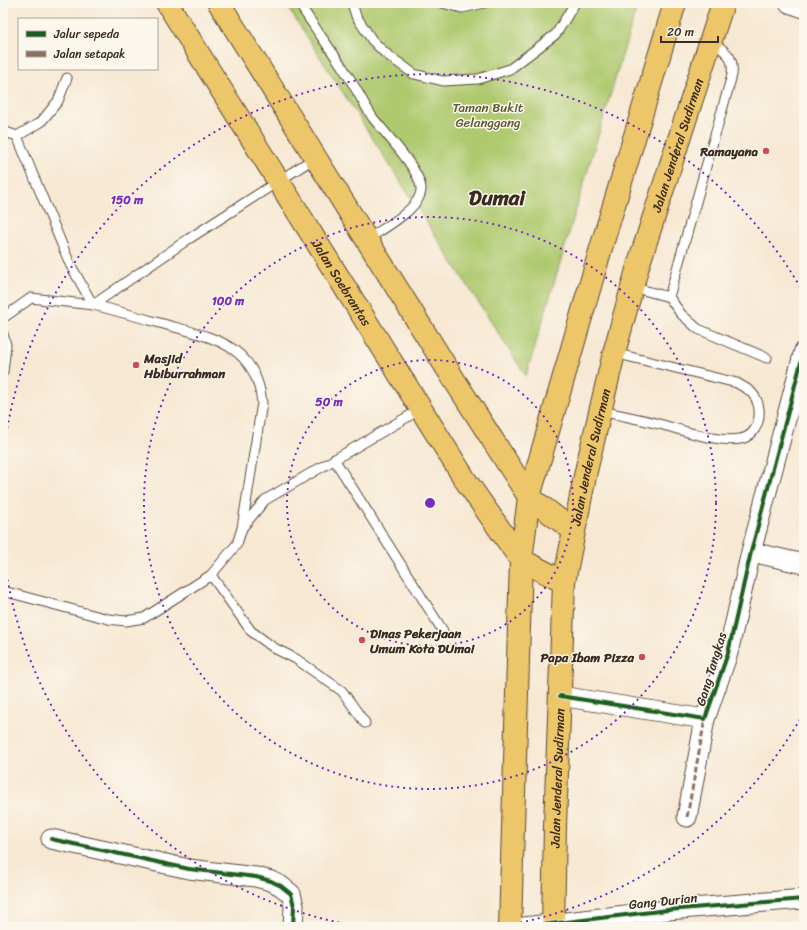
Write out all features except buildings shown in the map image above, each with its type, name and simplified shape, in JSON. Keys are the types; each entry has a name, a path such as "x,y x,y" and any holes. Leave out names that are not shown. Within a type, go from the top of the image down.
{"main road":[{"name":"Jalan Soebrantas","path":"166,3 466,481 521,560"},
{"path":"219,3 316,157 366,240 529,498 574,531"},
{"path":"510,927 521,560 529,498 601,248 675,3"},
{"name":"Jalan Jenderal Sudirman","path":"553,926 564,582 599,411 614,353 632,288 723,3"},
{"path":"521,560 564,582"}],"street":[{"path":"789,3 804,8"},
{"name":"Gang Tangkas","path":"560,696 705,719 728,653 751,552 804,351"},
{"path":"751,552 804,564"},
{"path":"688,817 705,719"},
{"path":"51,839 190,869 256,877 271,881 281,886 291,894 294,906 293,927"},
{"name":"Gang Durian","path":"524,927 553,926 668,910 804,899"}],"lane":[{"path":"299,3 346,72 372,116 408,162 417,177 421,189 419,198 404,214 366,240"},
{"path":"352,3 356,16 372,40 385,53 414,74 443,81 478,79 510,69 556,34 574,3"},
{"path":"442,3 462,8 484,3"},
{"path":"668,297 732,75 733,63 728,54 710,40"},
{"path":"17,136 41,122 58,101 67,78"},
{"path":"3,131 17,136 70,264 93,305"},
{"path":"93,305 186,240 316,157"},
{"path":"632,288 668,297 681,314 698,329 767,358"},
{"path":"3,318 31,298 93,305 218,340 241,355 254,372 261,386 262,402 242,528 237,544 211,574 144,618 126,621 108,619 3,591"},
{"path":"3,334 6,345 3,372"},
{"path":"599,411 646,421 724,441 742,439 752,433 758,425 759,405 752,392 737,383 614,353"},
{"path":"242,528 265,500 421,409"},
{"path":"334,459 443,631"},
{"path":"211,574 251,631 274,648 308,666 342,691 366,723"}],"green space":[{"name":"Taman Bukit Gelanggang","path":"285,3 638,3 526,376"}],"marked path":[{"path":"687,817 705,719"}],"cycle path":[{"path":"560,696 705,719 728,653 751,552 804,351"},
{"path":"51,839 189,869 256,877 271,881 281,886 291,894 294,906 293,927"},
{"path":"524,927 668,910 804,899"}],"place":[{"name":"Ramayana","path":"766,151"},
{"name":"Masjid Hbiburrahman","path":"136,365"},
{"name":"Dinas Pekerjaan Umum Kota DUmai","path":"362,640"},
{"name":"Papa Ibam Pizza","path":"642,657"}],"district":[{"name":"Dumai","path":"497,198"}]}
